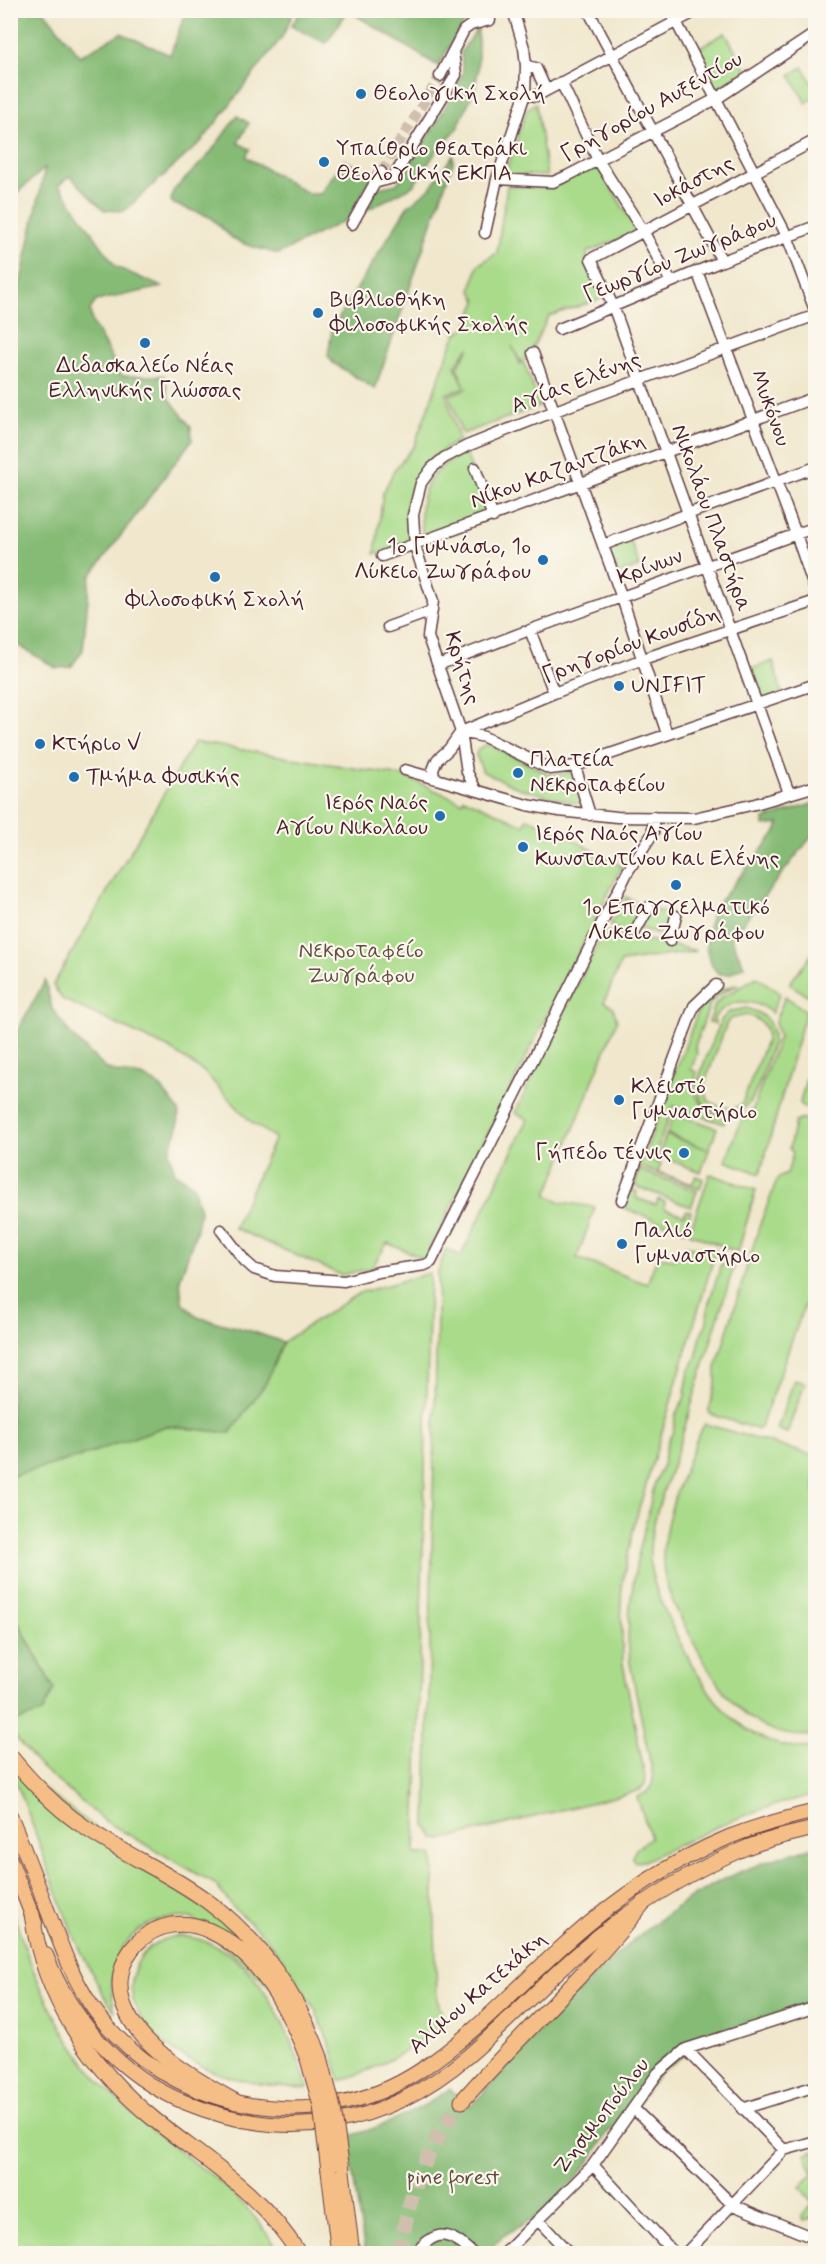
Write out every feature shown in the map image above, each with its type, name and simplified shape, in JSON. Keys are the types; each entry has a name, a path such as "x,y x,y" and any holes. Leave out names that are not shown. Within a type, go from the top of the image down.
{"highway":[{"path":"10,1756 44,1794 84,1827 209,1902 243,1932 269,1962 294,1999 311,2032 321,2106 352,2253"},
{"path":"462,2101 509,2047 624,1927 643,1903"},
{"path":"32,1914 35,1937 60,2005 72,2028 102,2069 146,2112 250,2193 272,2217 299,2253"},
{"path":"236,2102 203,2083 156,2048 127,2015 121,1998 120,1972 130,1950 147,1934 162,1927 178,1924 192,1925 207,1929 232,1944 259,1970 272,1987 314,2058"},
{"path":"335,2167 339,2253"}],"main road":[{"name":"Αλίμου Κατεχάκη","path":"10,1815 63,1952 81,1988 105,2023 133,2052 166,2076 206,2093 236,2102 262,2108 286,2109 326,2107 367,2097 402,2082 457,2044 565,1944 634,1889 725,1839 766,1824 816,1811"},
{"name":"Αλίμου Κατεχάκη","path":"10,1859 48,1958 78,2015 108,2050 131,2071 158,2090 222,2116 261,2123 306,2125 350,2120 391,2105 426,2087 468,2056 576,1956 643,1903 699,1870 745,1848 816,1828"}],"street":[{"path":"485,233 497,179 525,94 526,66 523,38 513,10"},
{"path":"588,10 722,261"},
{"path":"670,10 787,236 816,314"},
{"path":"525,94 536,96 698,10"},
{"path":"440,76 464,30 471,25 490,20"},
{"name":"Γρηγορίου Αυξεντίου","path":"497,179 553,182 717,99 816,33"},
{"path":"374,183 393,178 456,75 453,51"},
{"path":"526,66 536,68 546,90"},
{"path":"561,82 598,160 643,231 671,282"},
{"name":"Ιοκάστης","path":"591,259 816,140"},
{"path":"352,225 381,172"},
{"name":"Γεωργίου Ζωγράφου","path":"560,328 722,261 816,226"},
{"name":"Νικολάου Πλαστήρα","path":"591,259 613,306 789,793"},
{"name":"Μυκόνου","path":"697,271 816,593"},
{"name":"Αγίας Ελένης","path":"415,546 413,515 415,499 421,483 432,468 455,451 555,411 816,314"},
{"path":"533,352 622,598 667,734"},
{"name":"Νίκου Καζαντζάκη","path":"382,556 415,546 816,397"},
{"path":"603,545 816,466"},
{"path":"476,468 493,517"},
{"name":"Κρίνων","path":"438,665 816,527"},
{"name":"Κρήτης","path":"415,546 433,601 429,637 462,732"},
{"name":"Γρηγορίου Κουσίδη","path":"434,778 433,770 437,760 462,732 643,659 816,601"},
{"path":"388,627 432,611"},
{"path":"527,631 554,693"},
{"path":"476,790 467,772 462,732 484,737 550,769 575,766 816,684"},
{"path":"575,766 590,815"},
{"path":"405,770 527,805 590,815 694,818 816,786"},
{"path":"221,1230 245,1262 254,1269 275,1276 344,1281 378,1272 426,1265 431,1262 628,871 653,833 653,817"},
{"path":"635,932 649,907"},
{"path":"670,940 676,916"},
{"path":"622,1200 694,1006 716,985"},
{"name":"Ζησιμοπούλου","path":"504,2253 593,2165 658,2073 686,2049 816,2007"},
{"path":"686,2049 784,2150"},
{"path":"742,2109 816,2085"},
{"path":"633,2108 733,2205 813,2234"},
{"path":"685,2253 784,2150 816,2141"},
{"path":"593,2165 675,2253"},
{"path":"538,2220 570,2253"},
{"path":"415,2253 428,2240 446,2234 473,2253"}],"green space":[{"path":"11,10 44,11 80,56 121,33 170,55 186,11 294,11 282,37 202,141 124,211 104,210 70,176 59,185 116,267 162,287 96,301 90,310 92,322 122,376 164,376 169,398 191,427 192,440 90,577 83,650 71,667 56,668 11,641 11,327 45,168 11,198"},
{"path":"301,11 348,11 326,43 291,26"},
{"path":"349,11 471,11 438,66"},
{"path":"478,28 478,71 475,88 457,129 438,149 413,186 365,211 378,188 397,184 441,115 463,73 461,52"},
{"path":"725,33 747,71 716,90 695,50"},
{"path":"803,67 815,89 815,97 806,103 790,75"},
{"path":"536,103 547,176 505,174 527,109"},
{"path":"237,116 249,123 238,143 250,149 246,157 309,194 320,194 344,160 372,176 348,219 278,254 232,238 210,217 174,204 171,201 173,191 208,156"},
{"path":"453,155 453,162 375,389 333,363 328,356 332,329 407,207 430,188"},
{"path":"597,165 638,232 587,252 588,263 601,299 549,316 529,355 521,362 512,346 520,364 524,363 540,406 462,434 449,395 466,389 457,367 469,348 467,349 455,366 465,387 446,394 459,440 432,459 414,482 407,509 411,543 375,554 383,493 395,469 414,446 456,334 467,326 477,301 471,289 478,265 497,253 507,186 549,188"},
{"path":"466,453 487,513 424,537 421,509 427,486 433,475 442,467"},
{"path":"630,540 640,566 618,574 608,548"},
{"path":"773,661 782,694 758,702 746,671"},
{"name":"Νεκροταφείο Ζωγράφου","path":"194,742 403,776 462,802 464,798 524,825 527,818 550,827 622,866 425,1259 387,1243 372,1268 341,1275 234,1228 275,1138 250,1121 204,1072 170,1049 62,999 53,985"},
{"name":"Πλατεία Νεκροταφείου","path":"485,745 492,746 551,775 572,772 582,803 518,788 483,772 476,755 478,749"},
{"path":"815,803 815,832 731,938 744,966 729,974 719,974 709,959 707,950 709,924 715,907 776,832 779,824 764,826 764,819"},
{"path":"626,897 645,907 629,936 697,951 621,962 604,1002 613,1007 617,1021 547,1195 561,1202 595,1207 577,1258 647,1284 657,1257 675,1259 686,1246 716,1250 635,1522 622,1584 623,1664 646,1782 640,1790 630,1793 441,1840 434,1838 426,1826 438,1272 446,1249 461,1256 528,1119 515,1113 604,931 628,936 610,925"},
{"path":"650,908 675,916 670,937 639,928"},
{"path":"815,950 815,987 807,995 789,984"},
{"path":"757,977 780,993 772,1013 757,1004 734,1003 720,1011 714,1018 715,1024 709,1022 715,1005 721,998"},
{"path":"45,981 52,1009 72,1036 105,1068 119,1073 142,1076 160,1086 179,1111 178,1127 169,1152 175,1173 193,1185 200,1211 197,1229 180,1279 182,1302 197,1317 283,1342 266,1383 230,1433 166,1426 82,1456 11,1476 11,1042"},
{"path":"738,984 717,996 710,1004 695,1046 697,1053 691,1070 697,1072 695,1088 700,1102 711,1112 725,1119 724,1124 673,1106 653,1161 661,1164 658,1172 692,1184 696,1176 703,1179 700,1189 641,1167 632,1189 637,1192 636,1198 656,1205 658,1199 665,1202 664,1208 684,1215 686,1210 691,1211 684,1231 624,1208 697,1014 712,993"},
{"path":"785,996 806,1011 760,1174 725,1161 742,1119 753,1109 779,1037 775,1022"},
{"path":"746,1008 763,1016 772,1029 773,1042 760,1083 746,1107 736,1113 724,1114 704,1104 699,1094 698,1084 722,1019 729,1012","holes":["747,1015 760,1021 765,1028 766,1041 742,1104 734,1108 721,1107 708,1100 704,1085 727,1023 732,1018"]},
{"path":"815,1044 815,1111 803,1107 800,1103"},
{"path":"674,1113 717,1128 709,1150 667,1134"},
{"path":"803,1119 815,1122 815,1276 761,1426 756,1429 710,1414 709,1410 716,1381 716,1368 760,1224 778,1178 787,1174 793,1153 789,1148 795,1122"},
{"name":"Γήπεδο τέννις","path":"666,1135 709,1150 701,1172 659,1156"},
{"path":"640,1170 697,1191 691,1207 635,1186"},
{"path":"710,1174 756,1190 738,1252 689,1233"},
{"path":"731,1259 734,1266 659,1506 652,1535 650,1563 659,1595 675,1633 705,1685 723,1709 746,1729 772,1742 800,1748 815,1747 815,1795 749,1814 644,1861 634,1862 632,1857 636,1849 651,1838 637,1797 649,1790 653,1776 630,1663 628,1637 630,1605 636,1566 655,1482 663,1465 676,1414 684,1399 689,1371 696,1358 701,1335 707,1322 708,1306 722,1262"},
{"path":"430,1273 415,1854 433,1854 437,1999 445,2023 395,2057 340,2081 332,2050 315,2009 292,1972 266,1938 232,1906 215,1884 103,1820 37,1764 11,1732 10,1722 54,1689 11,1608 11,1476 82,1456 166,1426 230,1433 266,1383 283,1342 359,1293"},
{"path":"794,1380 805,1383 787,1433 777,1429"},
{"path":"705,1424 815,1456 815,1735 792,1735 771,1730 753,1721 738,1708 712,1675 676,1608 668,1588 663,1567 667,1525 682,1478 699,1433"},
{"path":"10,1608 54,1689 42,1713 11,1723"},
{"path":"10,1764 240,1935 287,2003 193,1918 172,1918 154,1922 139,1930 118,1956 113,1973 112,1992 115,2012 98,1984 69,1925"},
{"name":"pine forest","path":"815,1847 815,2002 802,2005 748,2029 700,2044 659,2073 634,2108 607,2133 590,2161 548,2210 501,2237 487,2253 365,2253 347,2137 400,2118 449,2089 471,2106 582,1987 643,1932 676,1908 734,1874"},
{"path":"11,1905 41,1989 69,2040 86,2064 126,2108 234,2194 269,2235 281,2253 11,2253"},
{"path":"178,1936 204,1941 226,1953 246,1970 278,2014 308,2088 259,2084 213,2071 177,2052 146,2024 136,2008 132,1990 134,1971 145,1951 163,1940"},
{"path":"815,2150 815,2218 804,2221 802,2216 813,2203 800,2187 813,2174 805,2154"}],"tunnel":[{"path":"381,172 440,76"},
{"path":"400,2254 408,2212 421,2173 438,2137 462,2101"}],"place":[{"name":"Θεολογική Σχολή","path":"361,94"},
{"name":"Υπαίθριο θεατράκι Θεολογικής ΕΚΠΑ","path":"324,162"},
{"name":"Βιβλιοθήκη Φιλοσοφικής Σχολής","path":"318,313"},
{"name":"Διδασκαλείο Νέας Ελληνικής Γλώσσας","path":"145,343"},
{"name":"1ο Γυμνάσιο, 1ο Λύκειο Ζωγράφου","path":"543,560"},
{"name":"Φιλοσοφική Σχολή","path":"215,577"},
{"name":"UNIFIT","path":"619,686"},
{"name":"Κτήριο V","path":"40,744"},
{"name":"Πλατεία Νεκροταφείου","path":"518,773"},
{"name":"Τμήμα Φυσικής","path":"74,777"},
{"name":"Ιερός Ναός Αγίου Νικολάου","path":"440,816"},
{"name":"Ιερός Ναός Αγίου Κωνσταντίνου και Ελένης","path":"523,847"},
{"name":"1ο Επαγγελματικό Λύκειο Ζωγράφου","path":"676,885"},
{"name":"Κλειστό Γυμναστήριο","path":"619,1100"},
{"name":"Γήπεδο τέννις","path":"684,1153"},
{"name":"Παλιό Γυμναστήριο","path":"622,1244"}]}
